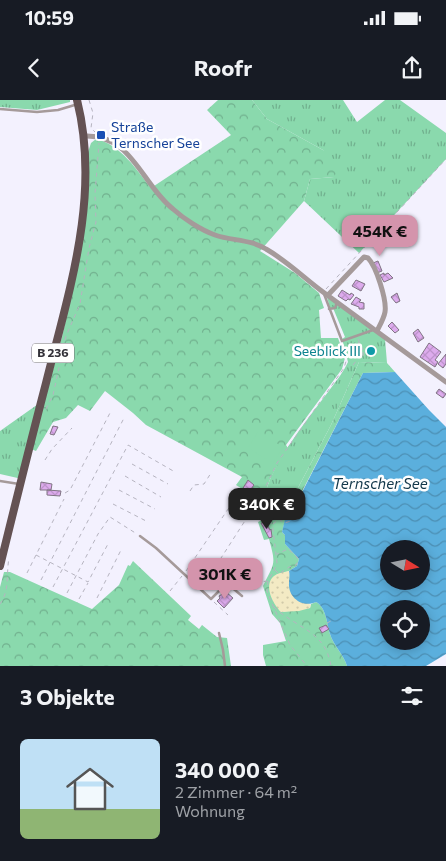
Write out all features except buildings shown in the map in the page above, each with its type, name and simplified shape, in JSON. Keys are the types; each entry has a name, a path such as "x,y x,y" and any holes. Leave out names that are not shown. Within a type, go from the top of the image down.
{"main road":[{"name":"B 236","path":"0,566 75,264 81,231 85,183 83,136 77,102"}],"street":[{"path":"83,136 99,138 113,143 124,150 167,205 216,236 248,241 266,249 298,270 326,294 446,382"},
{"path":"326,294 364,257 368,258 375,271 385,302 384,316 376,330"}],"lane":[{"path":"0,109 37,112 58,110 77,102"},
{"path":"326,294 329,309 342,341 376,330"},
{"path":"329,309 335,308 337,302"},
{"path":"0,481 20,484"},
{"path":"140,536 156,548 211,599 225,585 229,585 242,596"},
{"path":"219,633 225,666"}],"path":[{"path":"45,411 53,395 66,336 80,304 89,248 96,222 95,194 99,134 92,130 92,113 89,100"},
{"path":"326,294 446,159"},
{"path":"356,336 363,350 372,355"},
{"path":"306,666 290,645 268,591 268,581 277,563 274,534 263,500 265,488 277,463 344,368 347,358 342,341"},
{"path":"353,365 356,361 353,350 358,342"},
{"path":"362,356 363,350"},
{"path":"65,493 70,490 111,410"},
{"path":"41,580 124,418"},
{"path":"45,460 52,449 72,428"},
{"path":"53,587 128,445 175,472"},
{"path":"132,464 168,484"},
{"path":"190,491 194,485 204,484 211,473"},
{"path":"125,476 161,497"},
{"path":"119,490 155,509"},
{"path":"170,591 239,493"},
{"path":"248,498 251,493 263,500"},
{"path":"27,573 64,499"},
{"path":"113,504 148,522"},
{"path":"200,590 250,513 254,511"},
{"path":"67,593 98,534 110,518 140,536"},
{"path":"271,524 279,519 284,523 291,520"},
{"path":"274,534 279,535"},
{"path":"79,599 109,542"},
{"path":"274,570 279,574 289,567 296,565 298,561 297,557 288,549 276,555"},
{"path":"97,598 121,550"},
{"path":"0,604 6,592 9,556"},
{"path":"36,556 88,582"},
{"path":"256,581 268,581"},
{"path":"211,599 228,615"},
{"path":"274,606 284,616 311,632 324,646 331,666"},
{"path":"327,623 333,620"}],"green space":[{"path":"0,100 70,100 70,102 37,110 0,107"},
{"path":"218,100 252,100 267,119 323,150 339,168 334,177 310,179 304,201 260,251 295,273 319,293 324,308 319,310 321,338 338,338 345,358 342,369 286,445 288,448 267,487 265,501 277,497 289,505 331,425 359,362 387,363 395,372 363,373 291,513 285,521 282,532 285,535 285,544 299,559 297,566 276,575 281,612 310,608 311,604 316,602 319,604 324,612 331,638 347,666 266,666 263,645 286,641 280,623 272,614 263,586 273,563 269,539 264,540 258,522 264,519 255,497 236,485 242,477 146,425 105,391 90,411 78,405 66,418 53,422 36,451 31,449 62,337 78,265 88,198 88,152 91,143 96,139 105,142 120,152 151,188 231,135 207,110"},
{"path":"252,100 343,100 357,122 385,100 400,100 446,133 446,159 359,253 304,201 310,179 334,177 323,150 267,119"},
{"path":"327,297 385,339 387,363 359,362 331,425 289,505 265,501 267,488 281,458 348,362 342,339 345,337 333,308 330,308"},
{"path":"41,402 22,479 0,474 0,431"},
{"path":"258,432 283,447 273,463 248,448"},
{"path":"133,561 191,616 188,620 199,629 202,625 217,637 227,638 231,666 0,666 0,587 4,572 10,572 92,609 119,585 128,565 130,566"}],"sand":[{"path":"289,571 290,576 311,604 310,608 281,612 275,604 270,594 269,584 274,576"}],"water":[{"name":"Ternscher See","path":"395,372 446,427 446,654 426,666 347,666 331,638 326,616 322,608 316,602 311,604 301,603 294,597 289,588 289,571 297,566 299,559 285,544 285,535 282,532 286,515 292,512 363,373"}],"place":[{"name":"Straße Ternscher See","path":"101,135"},
{"name":"Seeblick III","path":"371,351"}]}
